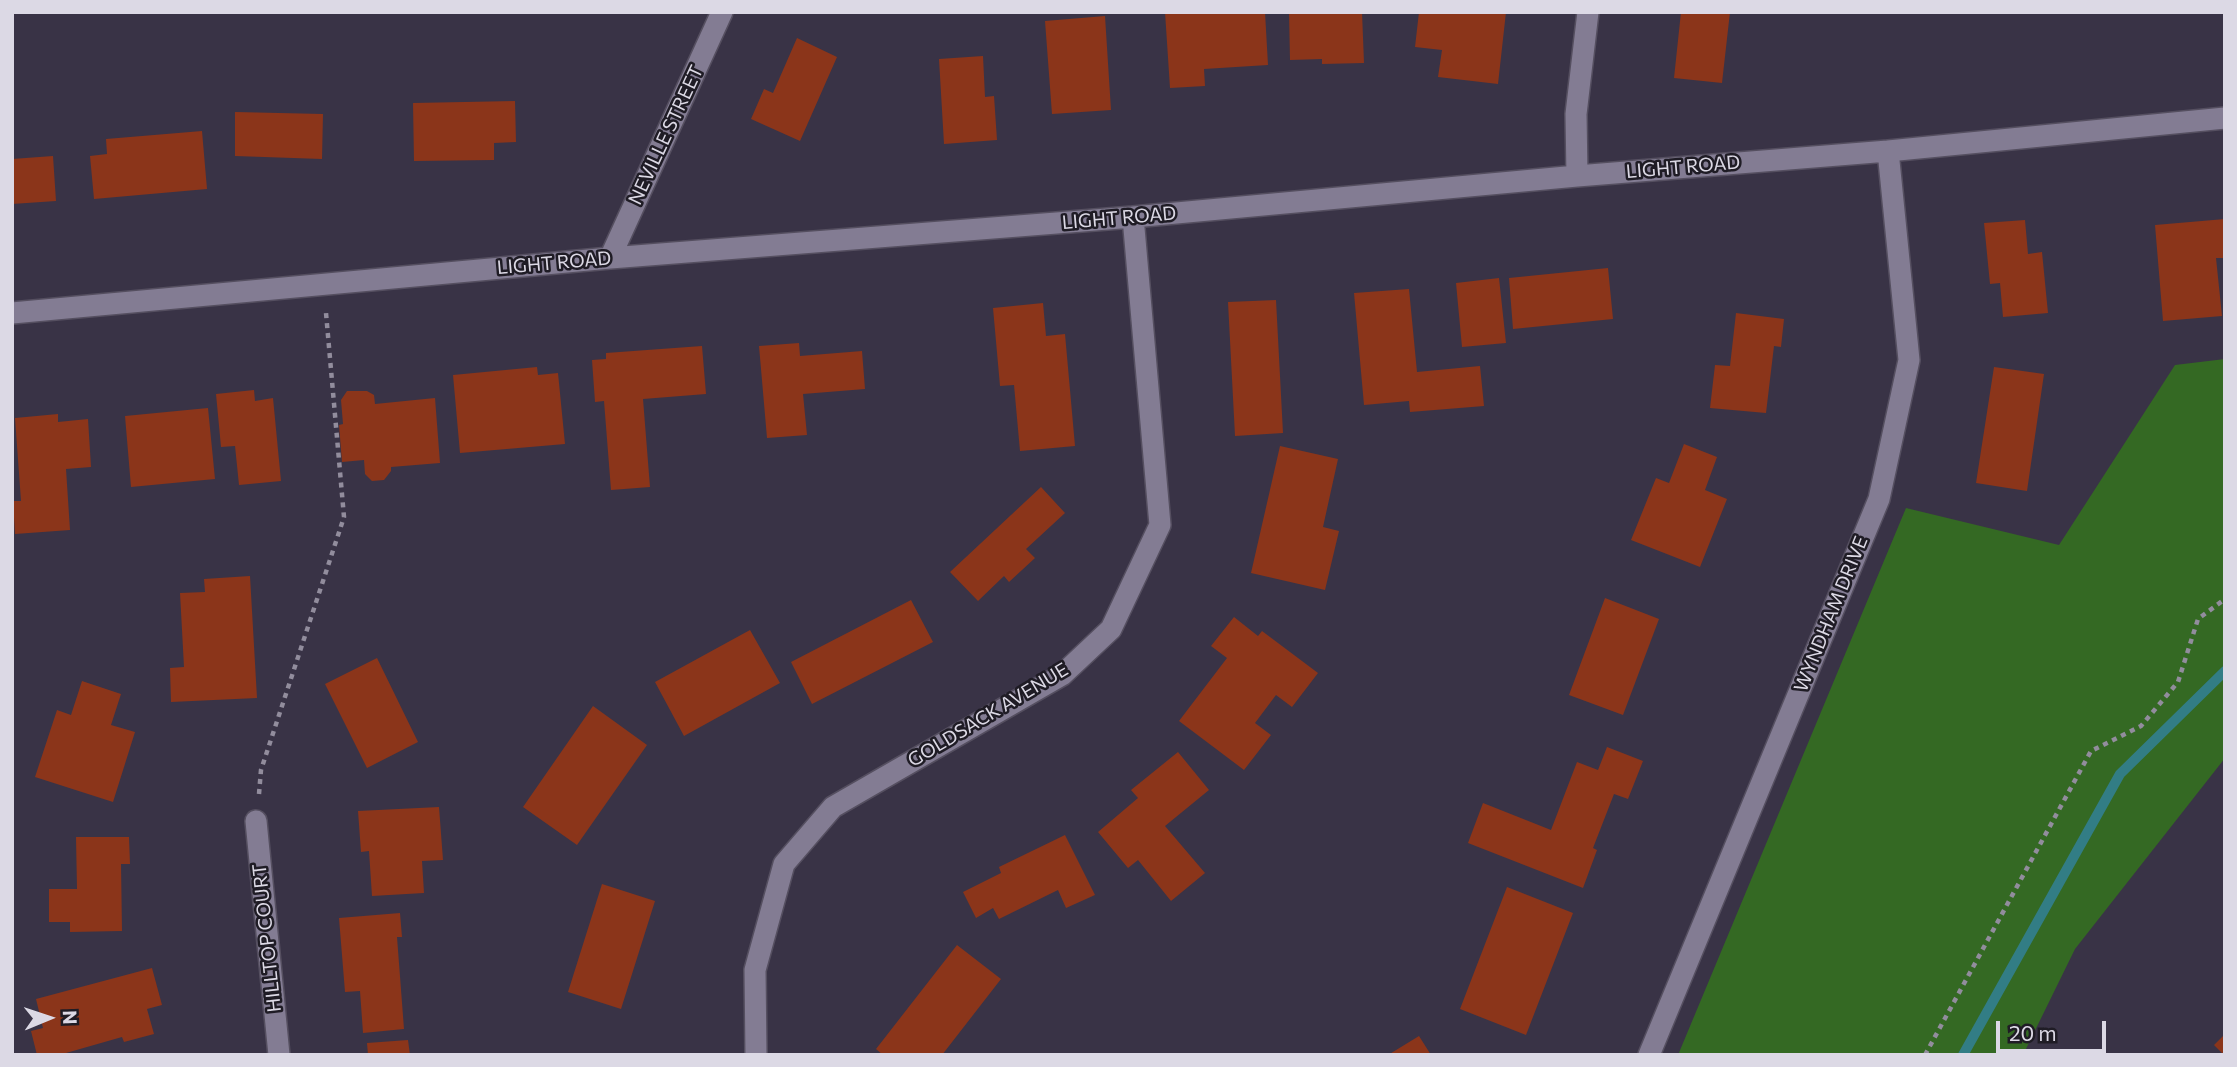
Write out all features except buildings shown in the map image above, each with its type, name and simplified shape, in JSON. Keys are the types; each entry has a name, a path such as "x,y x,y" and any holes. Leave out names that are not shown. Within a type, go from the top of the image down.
{"street":[{"name":"NEVILLE STREET","path":"610,258 722,12"},
{"path":"1577,176 1576,114 1588,12"},
{"name":"LIGHT ROAD","path":"12,313 610,258 1133,217 1577,176 1888,151 2225,118"},
{"name":"WYNDHAM DRIVE","path":"1649,1055 1879,499 1909,360 1888,151"},
{"name":"GOLDSACK AVENUE","path":"756,1055 755,970 784,864 833,807 1062,675 1111,629 1160,526 1133,217"},
{"name":"HILLTOP COURT","path":"256,821 279,1055"}],"path":[{"path":"256,821 261,770 344,517 323,284"},
{"path":"1925,1055 2091,751 2141,726 2178,682 2198,620 2225,599"}],"green space":[{"path":"2225,359 2225,758 2075,949 2023,1055 1678,1055 1906,508 2059,545 2175,365"}],"waterway":[{"path":"1963,1055 2120,774 2225,671"}]}
